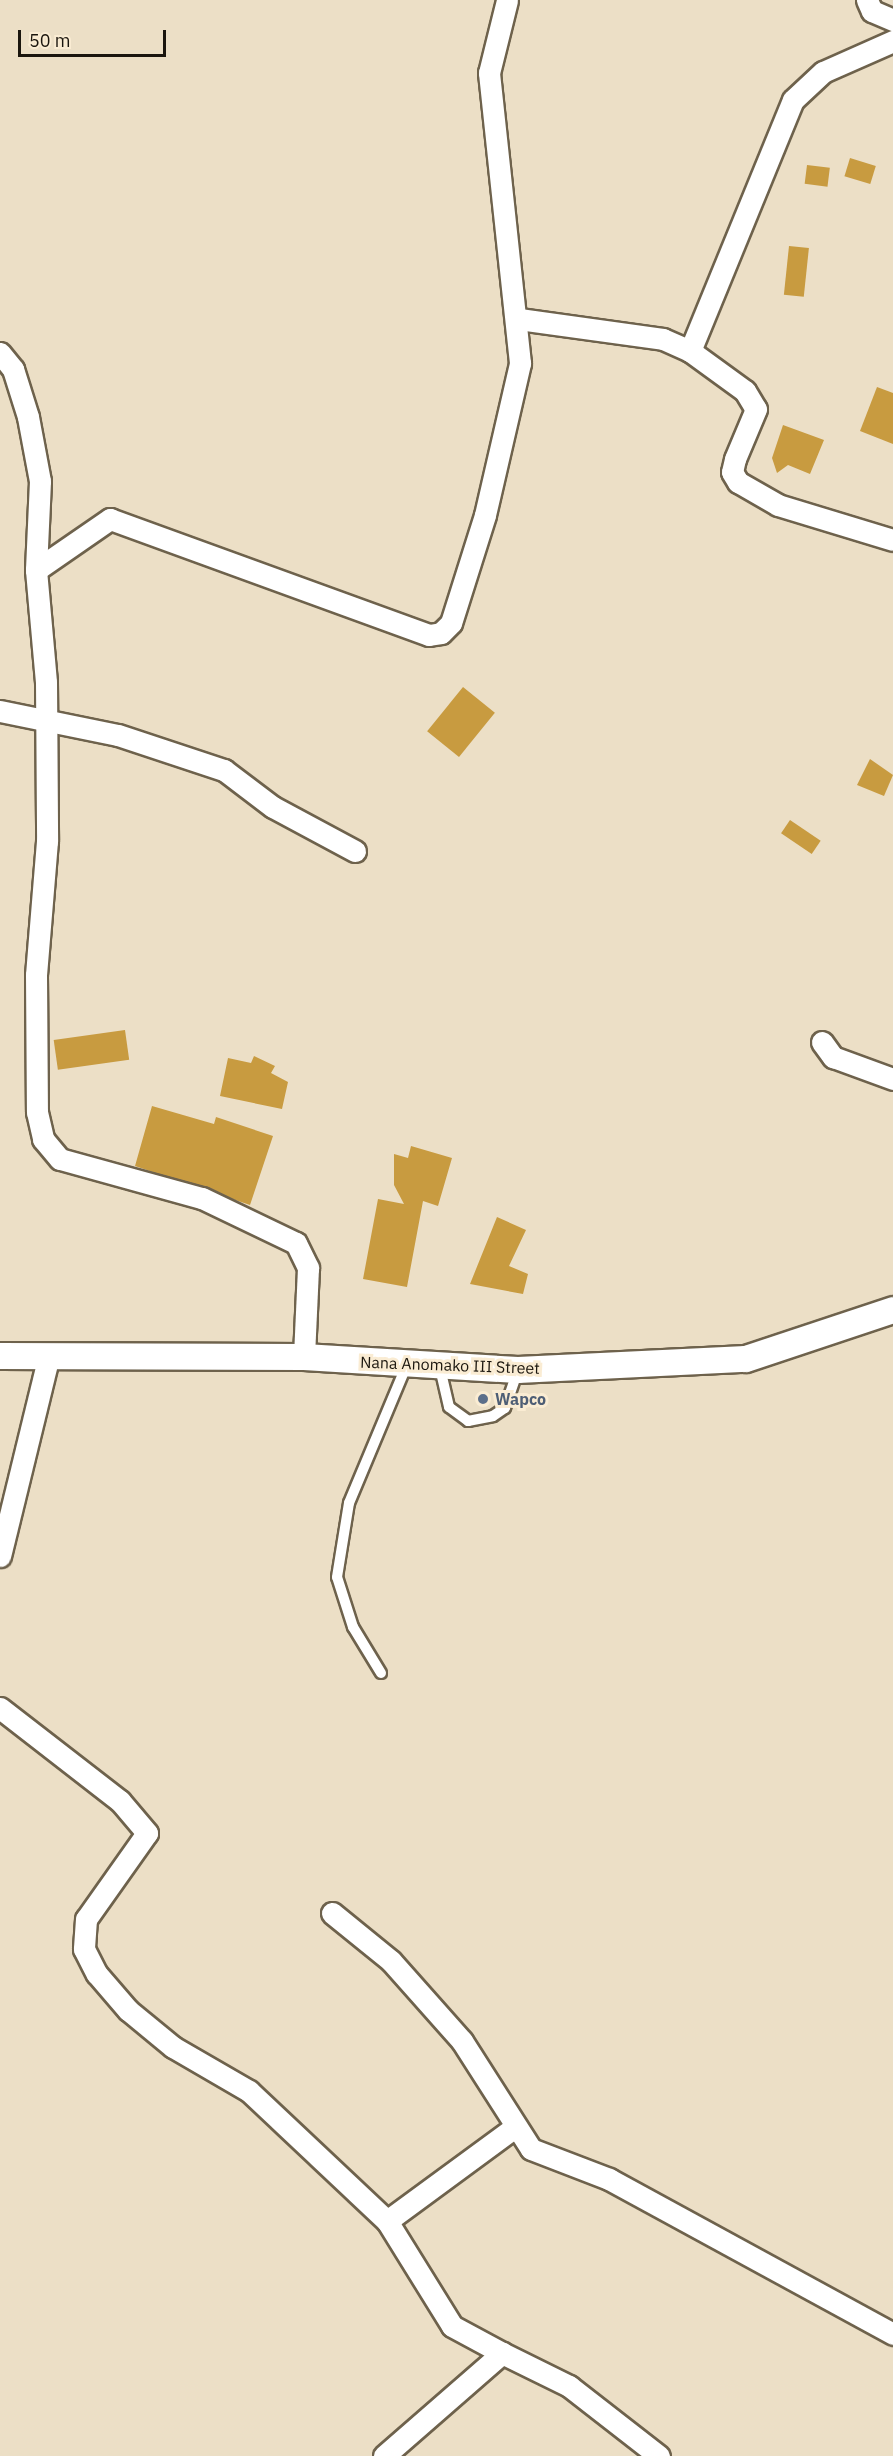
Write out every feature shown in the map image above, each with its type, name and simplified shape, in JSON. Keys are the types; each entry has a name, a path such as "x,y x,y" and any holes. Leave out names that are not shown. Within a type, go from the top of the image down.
{"street":[{"path":"36,570 110,519 429,635 441,633 451,623 505,434 520,363 519,319 489,73 507,0"},
{"path":"867,0 872,11 893,20"},
{"path":"690,351 793,100 822,72 893,41"},
{"path":"519,319 663,339 690,351 745,391 756,409 735,459 732,472 738,482 778,505 893,540"},
{"path":"0,353 13,369 28,417 39,481 36,570 46,722 47,841 36,975 37,1112 43,1139 60,1159 202,1198 296,1243 308,1268 304,1357"},
{"path":"0,711 118,735 224,770 273,807 355,851"},
{"path":"822,1042 833,1057 893,1079"},
{"name":"Nana Anomako III Street","path":"0,1356 304,1357 406,1366 518,1370 746,1359 893,1310"},
{"path":"0,1556 49,1355"},
{"path":"0,1708 120,1801 147,1833 86,1919 84,1949 97,1974 128,2010 174,2047 249,2091 387,2221 452,2326 569,2386 659,2456"},
{"path":"332,1913 391,1961 462,2041 503,2099 515,2127 531,2150 609,2179 893,2334"},
{"path":"387,2221 515,2127"},
{"path":"384,2456 502,2353"}],"lane":[{"path":"381,1673 353,1628 337,1577 349,1503 406,1366"},
{"path":"440,1368 449,1407 468,1421 493,1416 505,1407 518,1370"}],"building":[{"path":"850,158 876,166 870,184 844,176"},
{"path":"807,165 830,168 828,187 805,184"},
{"path":"789,246 809,248 804,297 784,295"},
{"path":"877,387 893,393 893,444 860,431"},
{"path":"783,425 824,440 810,474 788,465 777,473 772,458"},
{"path":"463,687 495,713 459,757 427,731"},
{"path":"870,759 893,775 884,796 857,785"},
{"path":"790,820 821,841 812,854 781,833"},
{"path":"125,1030 129,1060 58,1070 54,1040"},
{"path":"254,1056 275,1066 271,1073 288,1082 282,1109 220,1096 228,1058 251,1063"},
{"path":"152,1106 214,1124 216,1117 273,1136 250,1205 135,1166"},
{"path":"411,1146 452,1158 438,1206 423,1201 407,1287 363,1279 378,1199 404,1204 394,1185 394,1154 408,1158"},
{"path":"497,1217 526,1230 509,1266 528,1274 523,1294 470,1284"}],"place":[{"name":"Wapco","path":"483,1399"}]}
